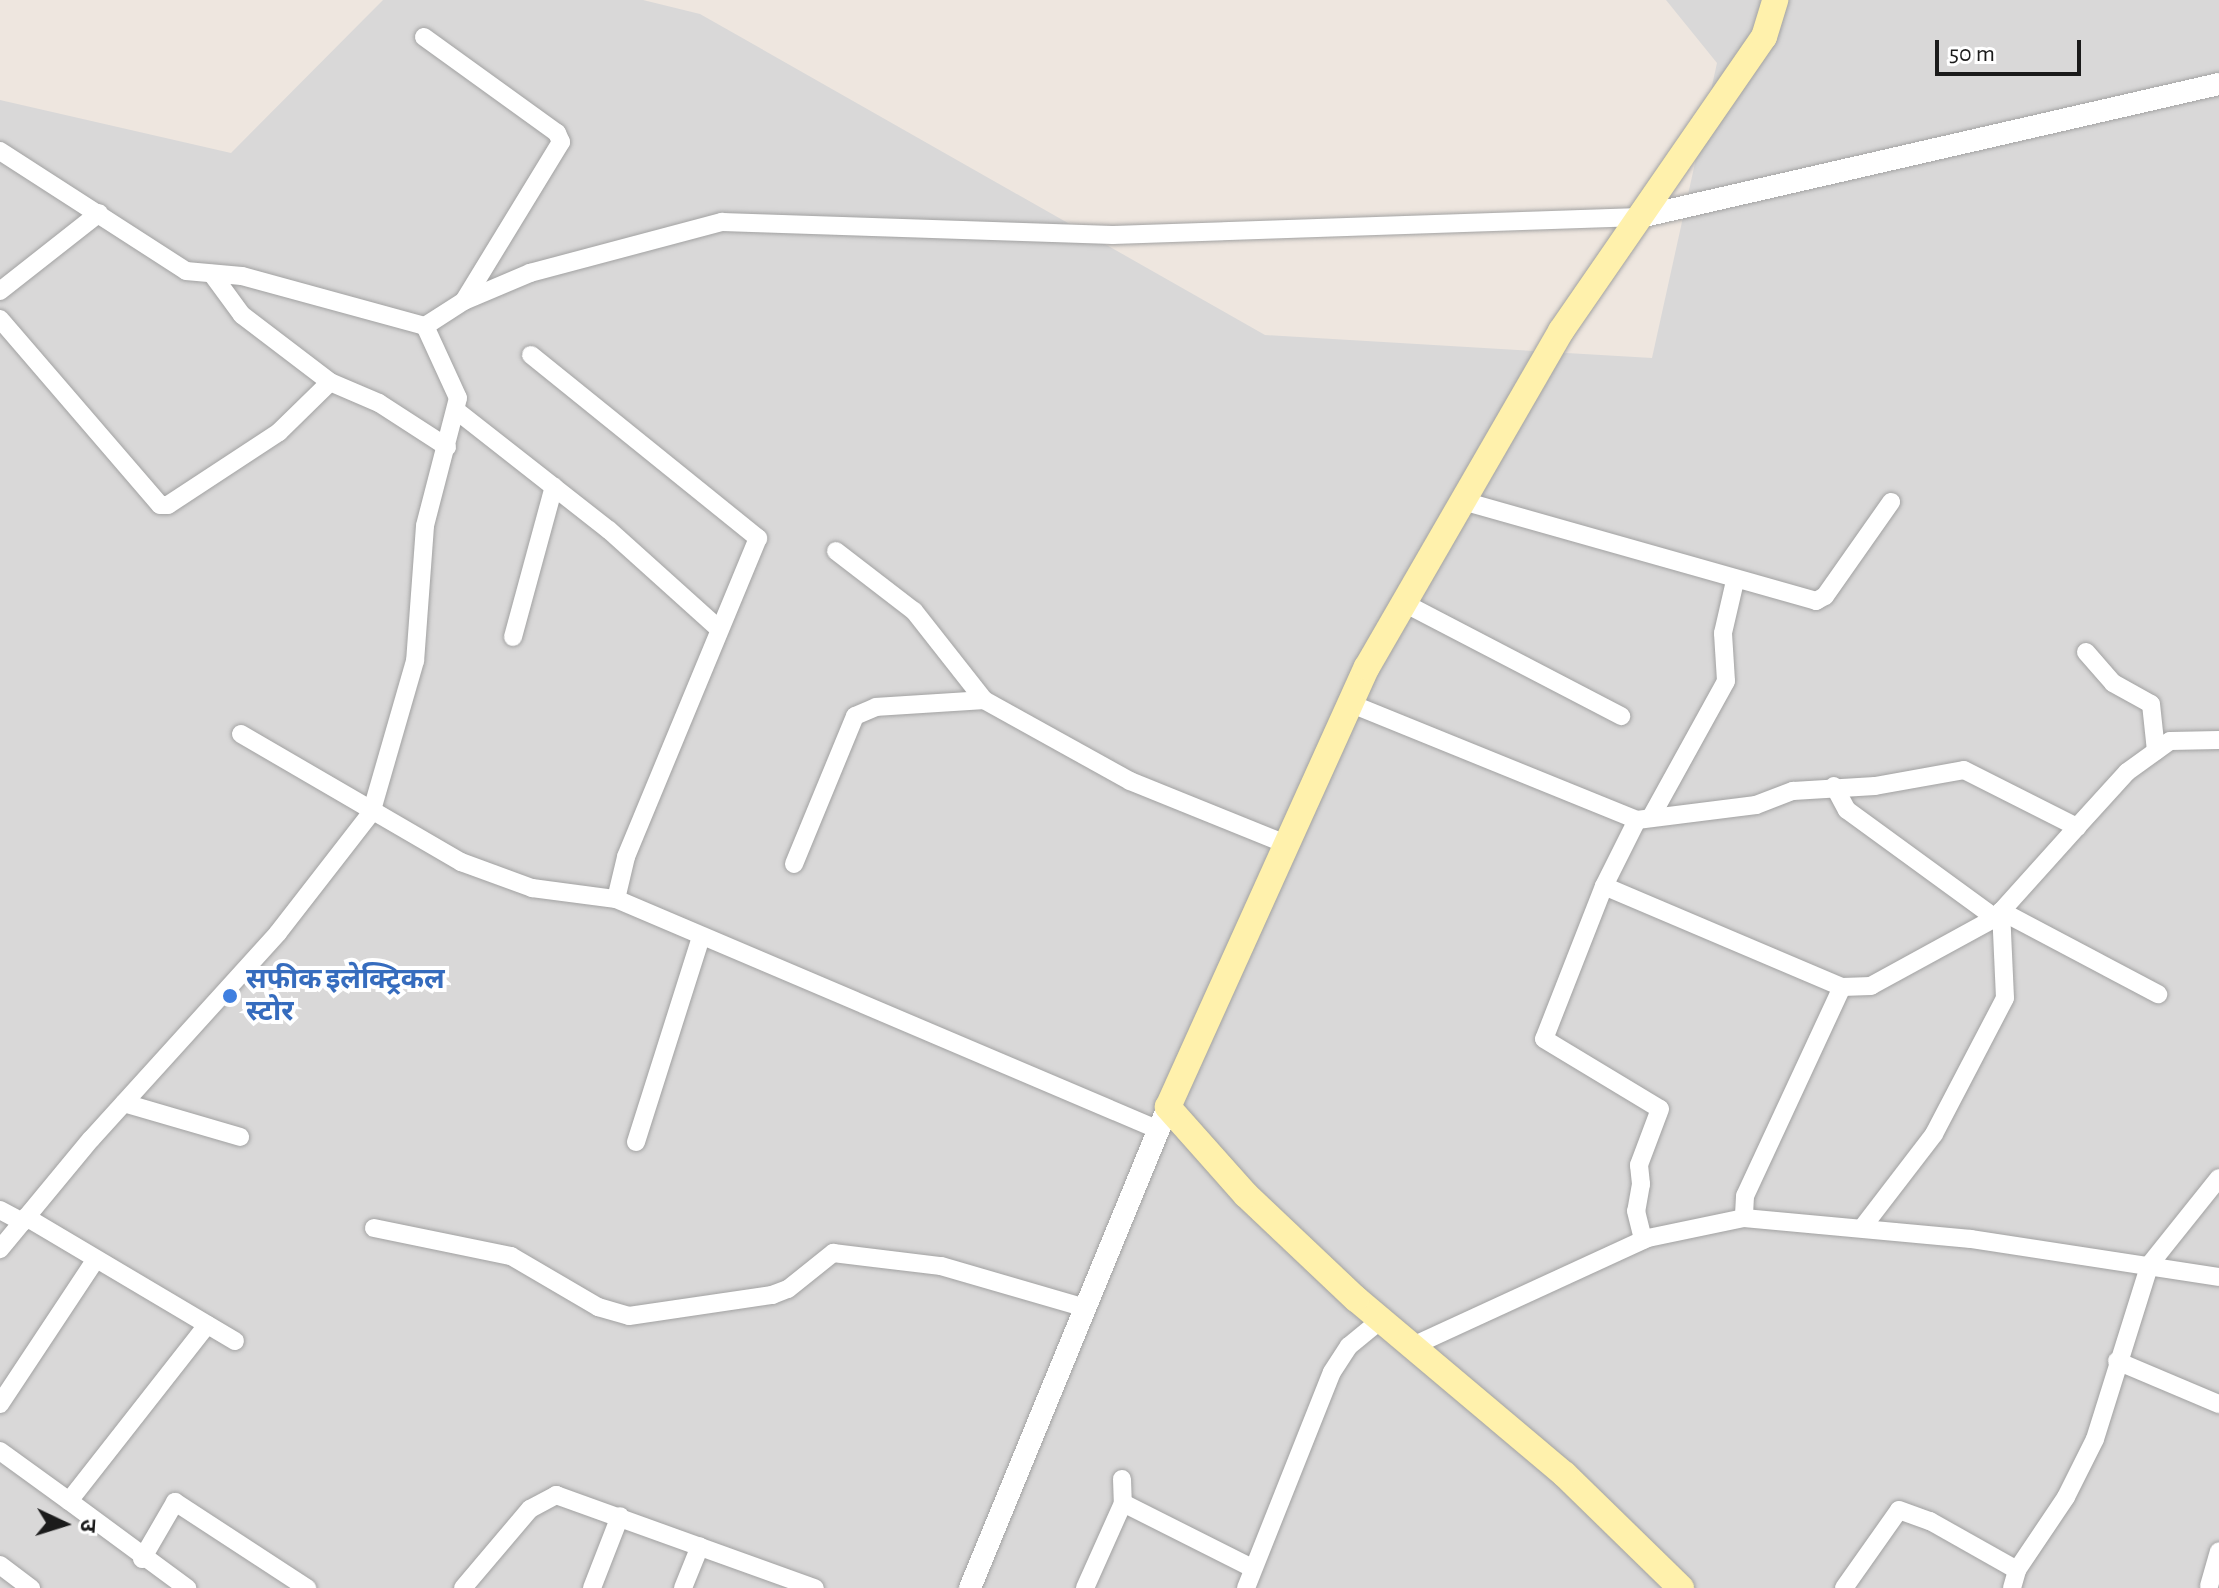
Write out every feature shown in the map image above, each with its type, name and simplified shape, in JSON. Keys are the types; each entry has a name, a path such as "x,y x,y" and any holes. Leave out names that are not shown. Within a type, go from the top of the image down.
{"main road":[{"path":"1681,1588 1564,1474 1382,1319 1163,1118 1349,703 1561,331 1764,37 1775,0"}],"street":[{"path":"424,37 557,133 561,142 464,301"},
{"path":"0,151 186,271 242,276 425,326 464,301 530,273 722,222 1113,235 1640,217 2219,84"},
{"path":"0,291 99,213"},
{"path":"212,274 242,315 330,382 379,403 447,447"},
{"path":"0,319 164,506 279,432 330,382"},
{"path":"0,1249 124,1103 278,933 371,813 415,661 425,526 457,411 454,384 425,326"},
{"path":"531,355 756,533 759,544 719,629 626,857 616,899"},
{"path":"457,411 554,486 719,629"},
{"path":"513,637 554,486"},
{"path":"1463,501 1735,581 1821,600 1891,502"},
{"path":"836,551 914,611 984,700 1130,781 1286,844"},
{"path":"1643,1240 1636,1211 1641,1184 1639,1165 1660,1109 1544,1041 1604,886 1726,681 1723,633 1735,581"},
{"path":"1404,603 1621,716"},
{"path":"2086,652 2113,683 2151,704 2156,751"},
{"path":"794,864 855,716 876,707 984,700"},
{"path":"1349,703 1644,818 1756,805 1793,791 1834,786 1875,786 1964,770 2077,827"},
{"path":"241,734 448,856 526,886 616,899 701,937 1163,1118 970,1588"},
{"path":"1604,886 1842,987 1871,986 1998,914 2127,772 2170,741 2219,740"},
{"path":"1834,786 1847,810 1998,914 2158,994"},
{"path":"1862,1228 1874,1206 1902,1182 1934,1134 2005,998 1998,914"},
{"path":"636,1142 701,937"},
{"path":"1744,1218 1745,1196 1842,987"},
{"path":"124,1103 240,1137"},
{"path":"1844,1588 1899,1510 1930,1521 2014,1579 2082,1470 2150,1264 2219,1178"},
{"path":"0,1210 25,1219 94,1262 235,1341"},
{"path":"1415,1345 1643,1240 1744,1218 1862,1228 2150,1264 2219,1277"},
{"path":"374,1228 511,1256 598,1307 629,1316 772,1295 788,1289 833,1253 941,1266 1086,1308"},
{"path":"0,1404 94,1262"},
{"path":"1246,1588 1332,1372 1349,1346 1382,1319"},
{"path":"69,1501 207,1325"},
{"path":"2117,1361 2219,1404"},
{"path":"0,1451 142,1559 187,1588"},
{"path":"1085,1588 1123,1503 1122,1479"},
{"path":"463,1588 544,1499 569,1497 815,1588"},
{"path":"142,1559 175,1502 307,1588"},
{"path":"1123,1503 1252,1568"},
{"path":"592,1588 620,1516"},
{"path":"683,1588 700,1546"},
{"path":"2209,1586 2219,1551"},
{"path":"0,1565 31,1588"}],"shaded area":[{"path":"383,0 643,0 700,14 1265,335 1652,358 1717,63 1666,0 2219,0 2219,1588 0,1588 0,100 231,153"}],"place":[{"name":"सफीक इलेक्ट्रिकल स्टोर","path":"230,996"}]}
